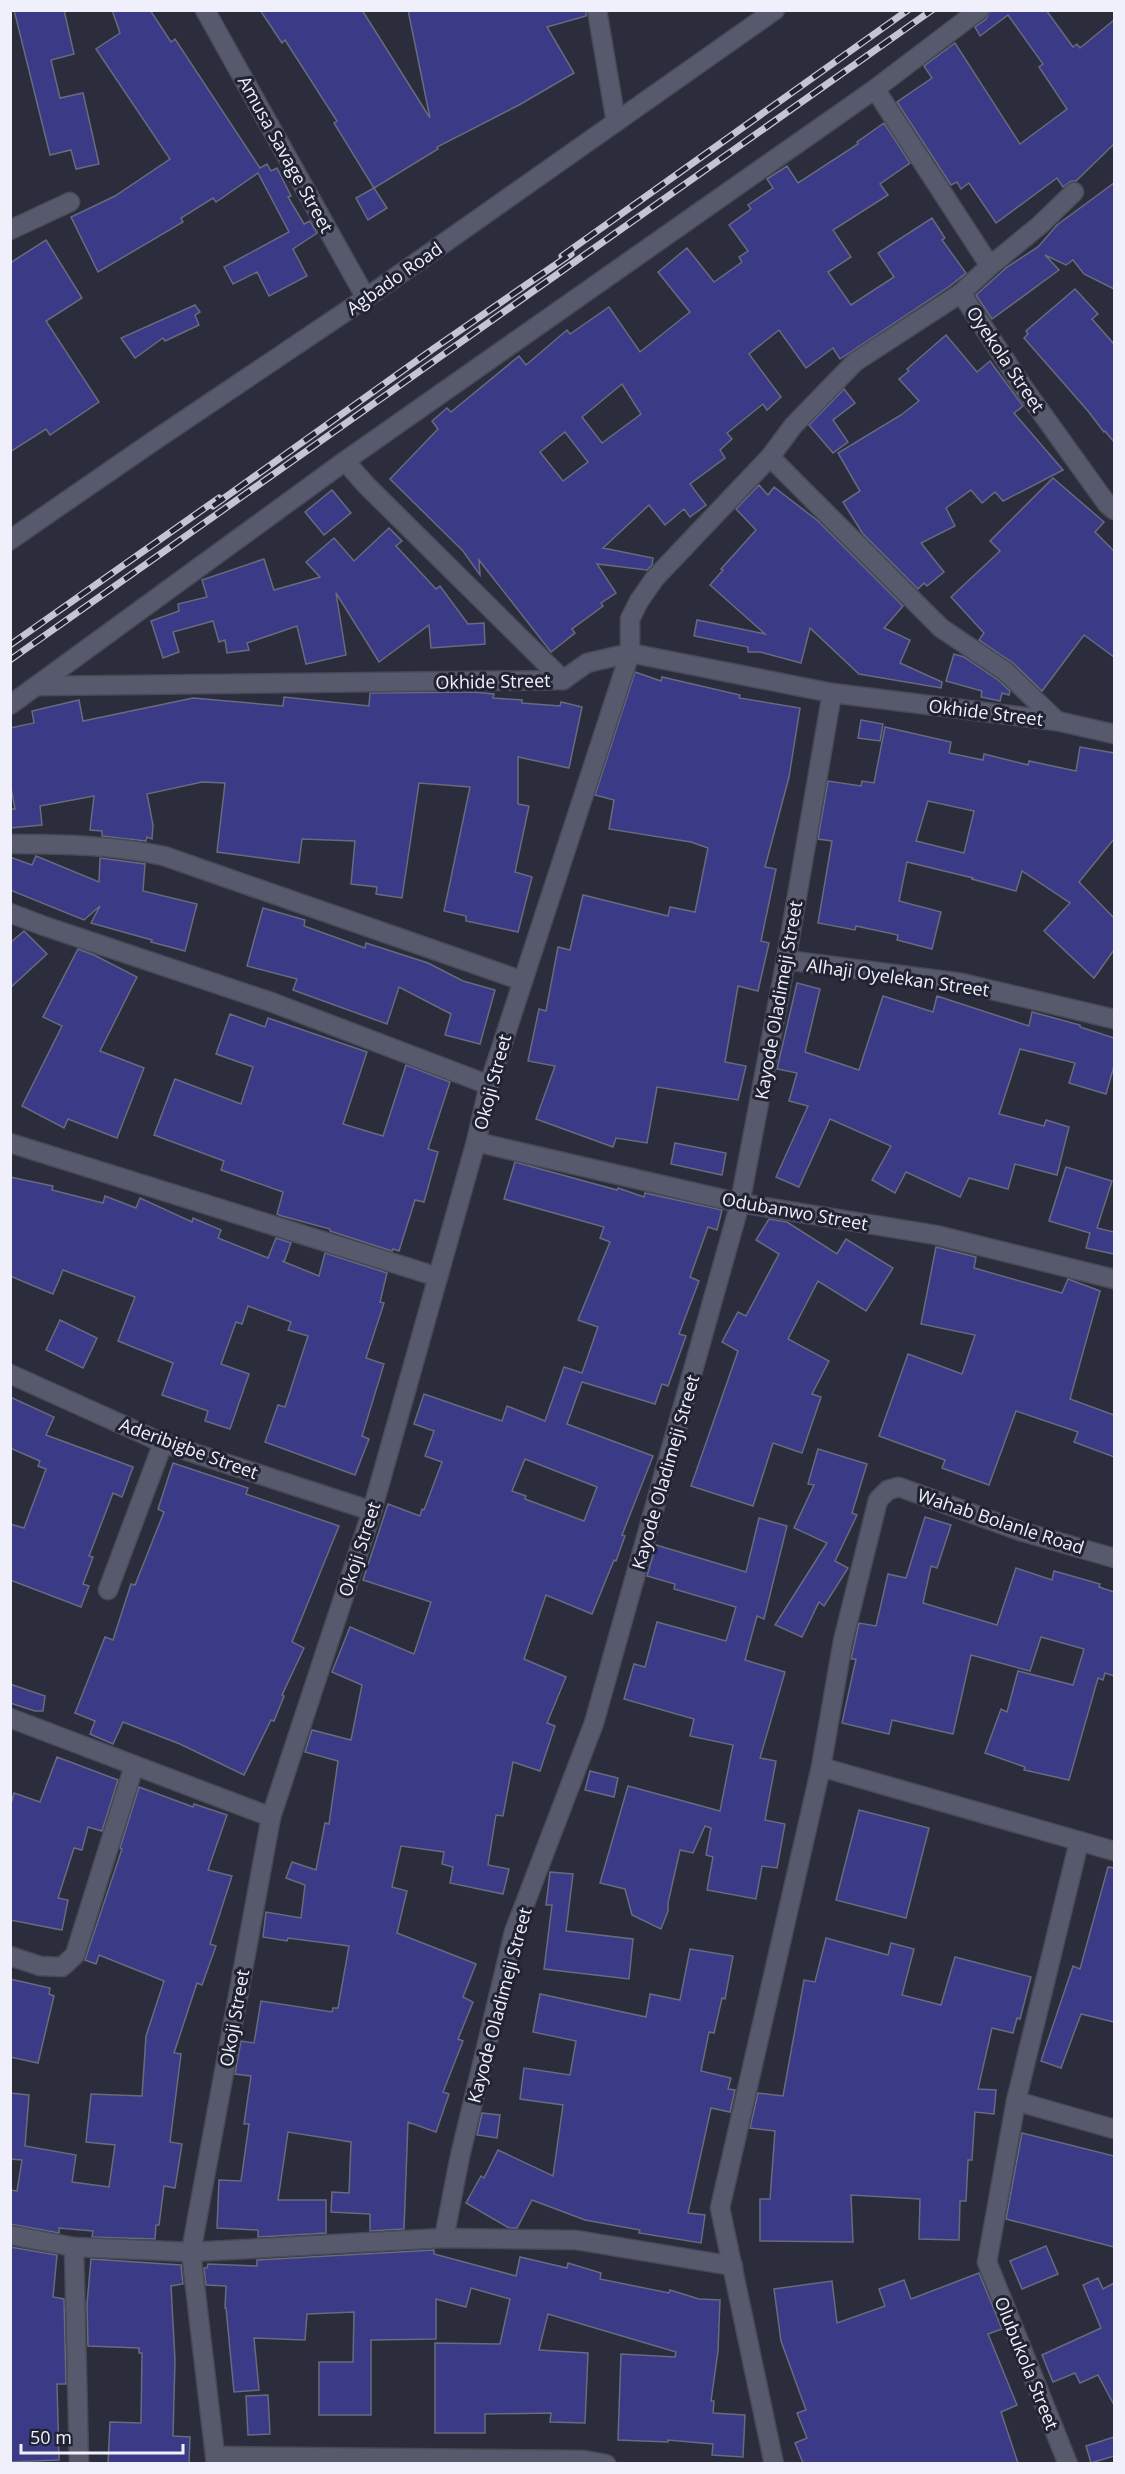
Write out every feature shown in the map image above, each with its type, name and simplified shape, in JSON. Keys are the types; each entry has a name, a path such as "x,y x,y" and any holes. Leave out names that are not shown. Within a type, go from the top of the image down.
{"street":[{"name":"Amusa Savage Street","path":"205,10 366,298"},
{"path":"597,10 616,122"},
{"name":"Agbado Road","path":"10,540 366,298 775,10"},
{"path":"10,705 345,461 875,88 979,10"},
{"path":"875,88 990,266"},
{"name":"Oyekola Street","path":"1074,192 1040,225 961,293 1023,387 1107,504 1114,510"},
{"path":"10,230 70,202"},
{"name":"Okoji Street","path":"216,2460 191,2252 271,1818 372,1511 476,1142 489,1085 630,652 630,619 649,586 770,457 793,426 855,362 961,293"},
{"path":"770,457 941,628 1005,671 1057,721"},
{"path":"345,461 366,486 563,680"},
{"name":"Okhide Street","path":"39,686 563,680 587,663 630,652 832,693 1057,721 1114,734"},
{"name":"Kayode Oladimeji Street","path":"444,2238 460,2156 514,1932 594,1723 740,1203 786,960 832,693"},
{"path":"10,844 79,844 129,849 164,856 523,981"},
{"path":"10,913 270,1002 489,1085"},
{"name":"Alhaji Oyelekan Street","path":"786,960 962,983 1114,1019"},
{"name":"Odubanwo Street","path":"476,1142 740,1203 936,1235 1114,1279"},
{"path":"10,1143 438,1277"},
{"name":"Aderibigbe Street","path":"10,1374 163,1443 372,1511"},
{"path":"108,1590 163,1443"},
{"name":"Wahab Bolanle Road","path":"821,1767 843,1641 878,1500 888,1490 899,1487 1020,1531 1114,1558"},
{"path":"10,1718 271,1818"},
{"path":"10,1956 40,1966 62,1967 75,1955 134,1766"},
{"path":"774,2463 720,2208 821,1767 1114,1851"},
{"path":"1079,1842 1016,2101 1114,2129"},
{"name":"Olubukola Street","path":"1016,2101 987,2262 1068,2463"},
{"path":"10,2235 74,2247 191,2252 444,2238 576,2240 733,2266"},
{"path":"74,2247 79,2463"},
{"path":"216,2460 584,2460 606,2463"}],"building":[{"path":"14,10 64,10 74,54 51,60 60,98 83,93 99,164 76,169 71,150 50,155"},
{"path":"112,10 150,10 171,42 175,39 260,168 267,164 271,171 277,168 291,196 288,197 304,224 310,221 317,233 293,249 307,276 269,296 257,272 233,284 224,267 289,232 258,173 216,202 213,198 181,218 183,222 98,272 71,217 115,196 170,159 96,49 120,33"},
{"path":"260,10 362,10 430,118 408,10 586,10 586,16 547,27 574,73 519,105 437,147 438,149 374,188 334,123 337,121 285,40 282,43"},
{"path":"990,10 1046,10 1073,47 1077,44 1080,48 1114,20 1114,144 1076,181 1071,181 1063,187 1057,178 996,223 969,183 961,189 957,182 951,185 897,102 932,78 924,66 955,43 1020,144 1067,109 1039,67 1043,64 1008,15 980,36 975,27 986,19"},
{"path":"884,123 910,163 880,184 888,195 833,230 851,257 828,272 851,305 894,277 878,253 932,218 945,238 942,240 966,273 840,359 833,348 806,368 779,330 749,354 781,397 767,410 763,404 727,433 732,439 720,450 725,458 690,484 706,505 690,517 684,509 665,525 649,505 603,548 653,558 652,565 647,570 597,564 616,593 601,603 603,606 572,629 575,633 551,652 479,560 480,575 463,551 390,479 438,429 432,421 447,408 451,412 519,356 526,365 567,330 570,334 609,307 640,352 690,312 658,272 687,248 714,282 742,262 739,257 748,251 729,225 751,209 748,205 773,188 767,179 787,166 798,183 858,144 857,142","holes":["622,384 641,414 602,443 582,417","565,432 588,462 563,481 540,452"]},
{"path":"1114,183 1114,289 1084,274 1073,260 1066,265 1045,255 1059,270 992,319 976,295 1007,267 1038,247 1057,225"},
{"path":"374,188 387,208 368,220 356,198"},
{"path":"46,240 82,298 46,321 99,402 50,435 46,429 10,452 10,263"},
{"path":"1075,289 1098,314 1092,319 1114,344 1114,442 1024,338 1028,334 1026,331"},
{"path":"195,305 200,312 195,315 199,325 165,341 163,338 135,358 121,338"},
{"path":"946,335 977,372 990,361 1023,406 1014,413 1063,470 1003,501 995,492 982,503 971,490 946,508 955,526 921,543 944,572 927,586 924,583 918,589 863,534 843,502 860,491 838,453 901,415 919,401 899,379 909,371 907,369"},
{"path":"844,389 855,403 833,420 848,442 833,453 809,425"},
{"path":"1053,478 1104,522 1095,532 1114,551 1114,657 1084,635 1042,691 1013,663 979,640 984,633 951,597 1000,551 990,541"},
{"path":"759,485 768,495 774,487 818,521 903,606 884,628 910,640 900,663 942,682 941,688 859,674 810,628 801,663 760,652 748,652 748,647 694,636 697,620 765,634 710,585 723,570 721,569 756,530 736,509"},
{"path":"332,490 351,513 324,535 305,512"},
{"path":"389,528 402,541 396,546 436,589 440,586 468,624 484,623 485,644 431,648 429,625 379,662 336,593 346,655 306,664 297,626 247,643 249,650 227,653 225,640 219,642 213,621 173,632 179,652 163,658 151,621 179,611 178,604 207,597 202,580 264,559 274,590 320,577 306,562 334,538 354,561"},
{"path":"954,654 964,657 998,680 1010,691 1009,695 1002,693 1000,701 981,697 982,691 946,681"},
{"path":"635,672 661,681 662,677 740,695 739,698 800,708 789,777 765,867 776,869 761,941 769,943 758,991 738,986 725,1062 746,1066 738,1100 657,1087 647,1143 616,1138 613,1147 536,1119 555,1066 528,1061 539,1009 546,1011 558,947 570,950 583,895 668,916 670,907 695,912 708,848 691,842 609,829 614,800 595,795"},
{"path":"473,692 494,694 493,698 522,700 522,703 560,706 561,702 582,707 569,768 518,757 518,804 529,806 515,872 532,877 518,932 466,921 466,916 444,911 470,787 419,783 402,898 376,894 377,887 351,884 355,841 302,839 299,863 217,852 225,783 202,782 147,794 153,825 152,839 147,837 146,841 102,836 102,831 90,830 94,796 40,806 42,825 10,828 10,809 15,809 10,782 10,728 34,723 32,711 79,700 83,721 193,698 283,706 284,697 369,706 370,693"},
{"path":"861,720 883,724 880,741 858,738"},
{"path":"885,727 951,742 949,753 983,760 984,754 1028,765 1029,761 1076,771 1080,747 1114,753 1114,839 1079,882 1114,918 1114,950 1094,978 1044,931 1070,903 1022,871 1016,891 907,862 899,901 941,912 932,949 897,940 898,935 856,926 855,930 818,923 832,841 818,839 828,781 861,786 862,781 874,783","holes":["928,801 974,811 964,853 916,841"]},
{"path":"36,856 99,882 100,858 145,864 143,891 197,904 185,951 91,923 100,906 84,920 10,890 10,857 32,865"},
{"path":"263,908 305,920 304,926 365,948 366,943 428,963 463,981 495,990 480,1044 445,1035 451,1014 399,987 387,1024 293,990 297,979 247,966"},
{"path":"24,931 47,954 10,988 10,943"},
{"path":"78,949 137,977 100,1051 144,1068 117,1138 68,1119 64,1128 22,1106 62,1026 43,1017"},
{"path":"797,983 820,989 805,1052 859,1070 883,996 933,1012 937,996 1029,1026 1032,1012 1080,1025 1080,1027 1114,1038 1114,1066 1106,1094 1069,1083 1075,1063 1020,1049 999,1114 1044,1126 1046,1120 1069,1127 1057,1175 1015,1164 1008,1189 969,1178 960,1197 906,1172 895,1193 872,1180 891,1146 830,1119 799,1187 776,1177 808,1106 789,1101 797,1073 777,1069"},
{"path":"230,1014 265,1027 268,1018 367,1052 343,1124 383,1136 406,1065 450,1082 428,1149 438,1152 424,1202 415,1200 399,1251 393,1249 392,1251 330,1231 330,1229 277,1214 283,1192 221,1170 224,1161 154,1135 175,1079 241,1104 253,1067 216,1054"},
{"path":"675,1143 726,1153 722,1175 671,1164"},
{"path":"515,1162 617,1190 618,1188 644,1197 645,1193 722,1210 717,1230 708,1227 690,1277 699,1281 679,1334 686,1336 668,1386 662,1384 655,1404 582,1382 567,1424 653,1456 622,1535 625,1536 616,1561 614,1560 592,1614 546,1595 524,1659 566,1677 547,1723 555,1726 540,1771 513,1762 503,1816 496,1815 488,1865 509,1869 503,1894 450,1883 453,1867 442,1864 444,1852 401,1846 392,1887 407,1891 397,1933 476,1964 463,1997 473,2002 458,2039 463,2041 443,2092 449,2094 436,2132 408,2122 404,2229 370,2231 370,2214 331,2212 332,2192 349,2193 351,2142 288,2132 278,2200 326,2200 326,2233 258,2237 258,2230 217,2228 219,2180 241,2181 249,2124 244,2124 251,2076 235,2074 241,2041 254,2043 261,2001 332,2012 333,2008 338,2008 349,1946 263,1937 266,1912 301,1918 305,1885 286,1878 292,1862 316,1870 325,1823 329,1824 338,1761 305,1752 312,1730 351,1740 362,1685 332,1672 350,1627 414,1654 431,1602 363,1580 388,1504 420,1516 442,1462 425,1456 434,1431 414,1424 424,1394 502,1421 507,1406 545,1421 564,1367 582,1373 598,1327 578,1320 610,1242 600,1238 604,1227 504,1199","holes":["525,1459 597,1487 584,1521 525,1499 526,1496 512,1491"]},
{"path":"1066,1167 1112,1181 1097,1228 1114,1232 1114,1254 1086,1248 1090,1233 1049,1221"},
{"path":"10,1177 53,1186 52,1190 103,1203 105,1196 136,1208 140,1198 192,1222 193,1218 221,1230 218,1238 268,1258 276,1238 291,1243 284,1262 319,1276 325,1253 387,1273 380,1302 384,1303 366,1358 384,1364 362,1436 369,1439 355,1475 265,1442 278,1405 285,1407 308,1336 288,1330 291,1322 248,1306 242,1324 236,1322 221,1364 249,1374 230,1429 205,1421 208,1411 162,1395 173,1363 118,1341 135,1297 63,1270 53,1294 10,1276"},
{"path":"769,1219 787,1222 837,1254 846,1239 893,1268 866,1311 818,1281 788,1339 829,1361 812,1394 821,1397 802,1453 773,1443 753,1506 691,1486 738,1351 722,1342 738,1312 746,1316 779,1254 756,1240"},
{"path":"936,1247 976,1257 974,1268 1062,1293 1068,1279 1100,1291 1070,1399 1114,1415 1114,1457 1074,1442 1078,1432 1016,1411 989,1485 942,1468 945,1460 879,1436 908,1354 962,1374 975,1335 921,1324"},
{"path":"60,1320 97,1338 83,1368 46,1350"},
{"path":"10,1397 54,1417 46,1435 133,1467 122,1497 113,1493 89,1556 93,1557 83,1584 89,1586 81,1607 10,1580 10,1524 24,1528 46,1469 38,1466 40,1461 10,1448"},
{"path":"818,1449 867,1464 852,1513 857,1515 835,1561 848,1568 824,1606 819,1602 802,1637 775,1625 827,1543 794,1528 814,1485 808,1484"},
{"path":"173,1463 248,1488 246,1494 339,1526 292,1642 304,1648 282,1695 284,1696 274,1721 271,1720 244,1775 180,1744 123,1722 113,1744 90,1734 95,1721 75,1713 105,1637 113,1640 131,1584 135,1585 164,1512 158,1509"},
{"path":"925,1517 951,1525 937,1568 931,1566 923,1603 997,1625 1016,1568 1052,1580 1054,1571 1100,1584 1099,1587 1114,1592 1114,1676 1105,1673 1103,1680 1098,1678 1069,1780 1024,1770 1025,1767 985,1753 1001,1709 1007,1712 1018,1671 1073,1685 1084,1649 1041,1637 1030,1671 971,1655 953,1734 892,1720 889,1734 842,1723 856,1659 851,1659 859,1623 876,1626 888,1574 906,1578"},
{"path":"759,1518 787,1526 764,1619 757,1616 745,1660 785,1672 760,1758 776,1761 765,1820 785,1824 777,1868 762,1866 756,1899 707,1890 713,1857 706,1855 711,1828 705,1826 693,1853 680,1850 668,1911 661,1929 632,1915 625,1889 600,1883 628,1786 720,1811 733,1745 690,1736 694,1719 624,1699 634,1664 645,1667 657,1622 726,1641 736,1607 674,1589 675,1584 647,1576 656,1545 746,1572"},
{"path":"10,1684 45,1696 43,1711 35,1711 10,1703"},
{"path":"57,1757 118,1780 102,1831 88,1827 82,1850 74,1848 58,1898 68,1900 62,1930 10,1920 10,1808 14,1793 40,1802"},
{"path":"590,1771 618,1778 614,1797 585,1790"},
{"path":"139,1787 193,1807 194,1804 227,1815 208,1870 232,1876 210,1944 216,1946 202,1985 197,1983 174,2053 181,2054 170,2142 182,2144 175,2188 164,2186 155,2239 92,2237 93,2231 59,2228 59,2233 10,2224 10,2190 17,2191 22,2160 10,2159 10,2093 29,2095 25,2146 76,2155 72,2182 109,2187 115,2145 86,2142 91,2094 142,2096 146,2036 164,1981 99,1955 96,1964 85,1960 122,1849 120,1848"},
{"path":"859,1810 929,1828 906,1918 836,1900"},
{"path":"1108,1867 1114,1868 1114,2022 1081,2014 1061,2068 1041,2061 1073,1966 1080,1969"},
{"path":"550,1872 573,1874 566,1931 633,1939 629,1979 544,1969 552,1905 546,1905"},
{"path":"826,1938 888,1955 891,1943 914,1949 902,1995 941,2005 955,1957 1031,1977 1020,2019 1017,2018 1013,2033 992,2028 978,2089 996,2090 994,2114 975,2112 972,2160 968,2160 966,2201 960,2201 959,2240 919,2239 920,2199 851,2195 853,2242 760,2241 760,2199 770,2199 775,2131 750,2128 758,2093 783,2096 804,1980 815,1982"},
{"path":"690,1949 733,1956 725,1999 722,1998 714,2033 709,2032 701,2071 731,2078 728,2089 735,2090 730,2112 711,2108 688,2213 705,2215 701,2243 639,2233 640,2230 585,2220 532,2200 517,2228 509,2228 466,2203 481,2176 484,2178 498,2150 553,2176 563,2105 520,2099 524,2068 570,2075 576,2041 533,2032 540,1994 646,2017 650,1994 680,2000"},
{"path":"10,1979 50,1988 49,1994 54,1996 38,2063 10,2057"},
{"path":"482,2113 500,2115 497,2138 477,2135"},
{"path":"1022,2133 1114,2156 1114,2247 1006,2219"},
{"path":"1046,2246 1058,2274 1022,2289 1010,2261"},
{"path":"10,2247 57,2255 53,2297 64,2299 66,2384 57,2384 59,2460 10,2462"},
{"path":"434,2250 434,2254 516,2276 520,2257 567,2268 568,2263 601,2273 600,2279 669,2293 670,2290 699,2299 720,2300 718,2351 711,2401 714,2401 713,2413 745,2415 743,2457 712,2455 713,2444 668,2440 668,2442 618,2440 621,2354 675,2357 676,2352 548,2314 539,2350 588,2353 585,2423 550,2422 551,2413 485,2414 485,2433 435,2433 435,2343 500,2344 510,2299 471,2288 466,2307 436,2299 436,2339 371,2340 371,2415 319,2415 319,2362 353,2362 354,2312 307,2314 305,2340 254,2338 259,2390 234,2392 225,2308 226,2286 206,2285 204,2268 207,2268 208,2264 257,2266 257,2260"},
{"path":"91,2259 181,2265 183,2284 171,2286 175,2360 173,2436 190,2437 189,2463 108,2463 110,2422 141,2423 142,2353 139,2353 139,2348 88,2346 87,2304"},
{"path":"979,2273 1002,2329 988,2334 1017,2405 1001,2412 1018,2463 803,2463 795,2443 807,2438 797,2413 806,2410 781,2341 774,2289 832,2281 837,2323 885,2306 879,2289 904,2280 911,2299"},
{"path":"1098,2278 1103,2289 1114,2283 1114,2405 1098,2375 1080,2383 1075,2373 1053,2382 1042,2355 1101,2328 1083,2285"},
{"path":"268,2395 270,2434 248,2435 246,2396"},
{"path":"1114,2437 1114,2456 1091,2463 1086,2446"}],"railway":[{"path":"562,256 908,10"},
{"path":"10,660 932,10"},
{"path":"213,506 571,254"},
{"path":"10,645 219,498"}]}
